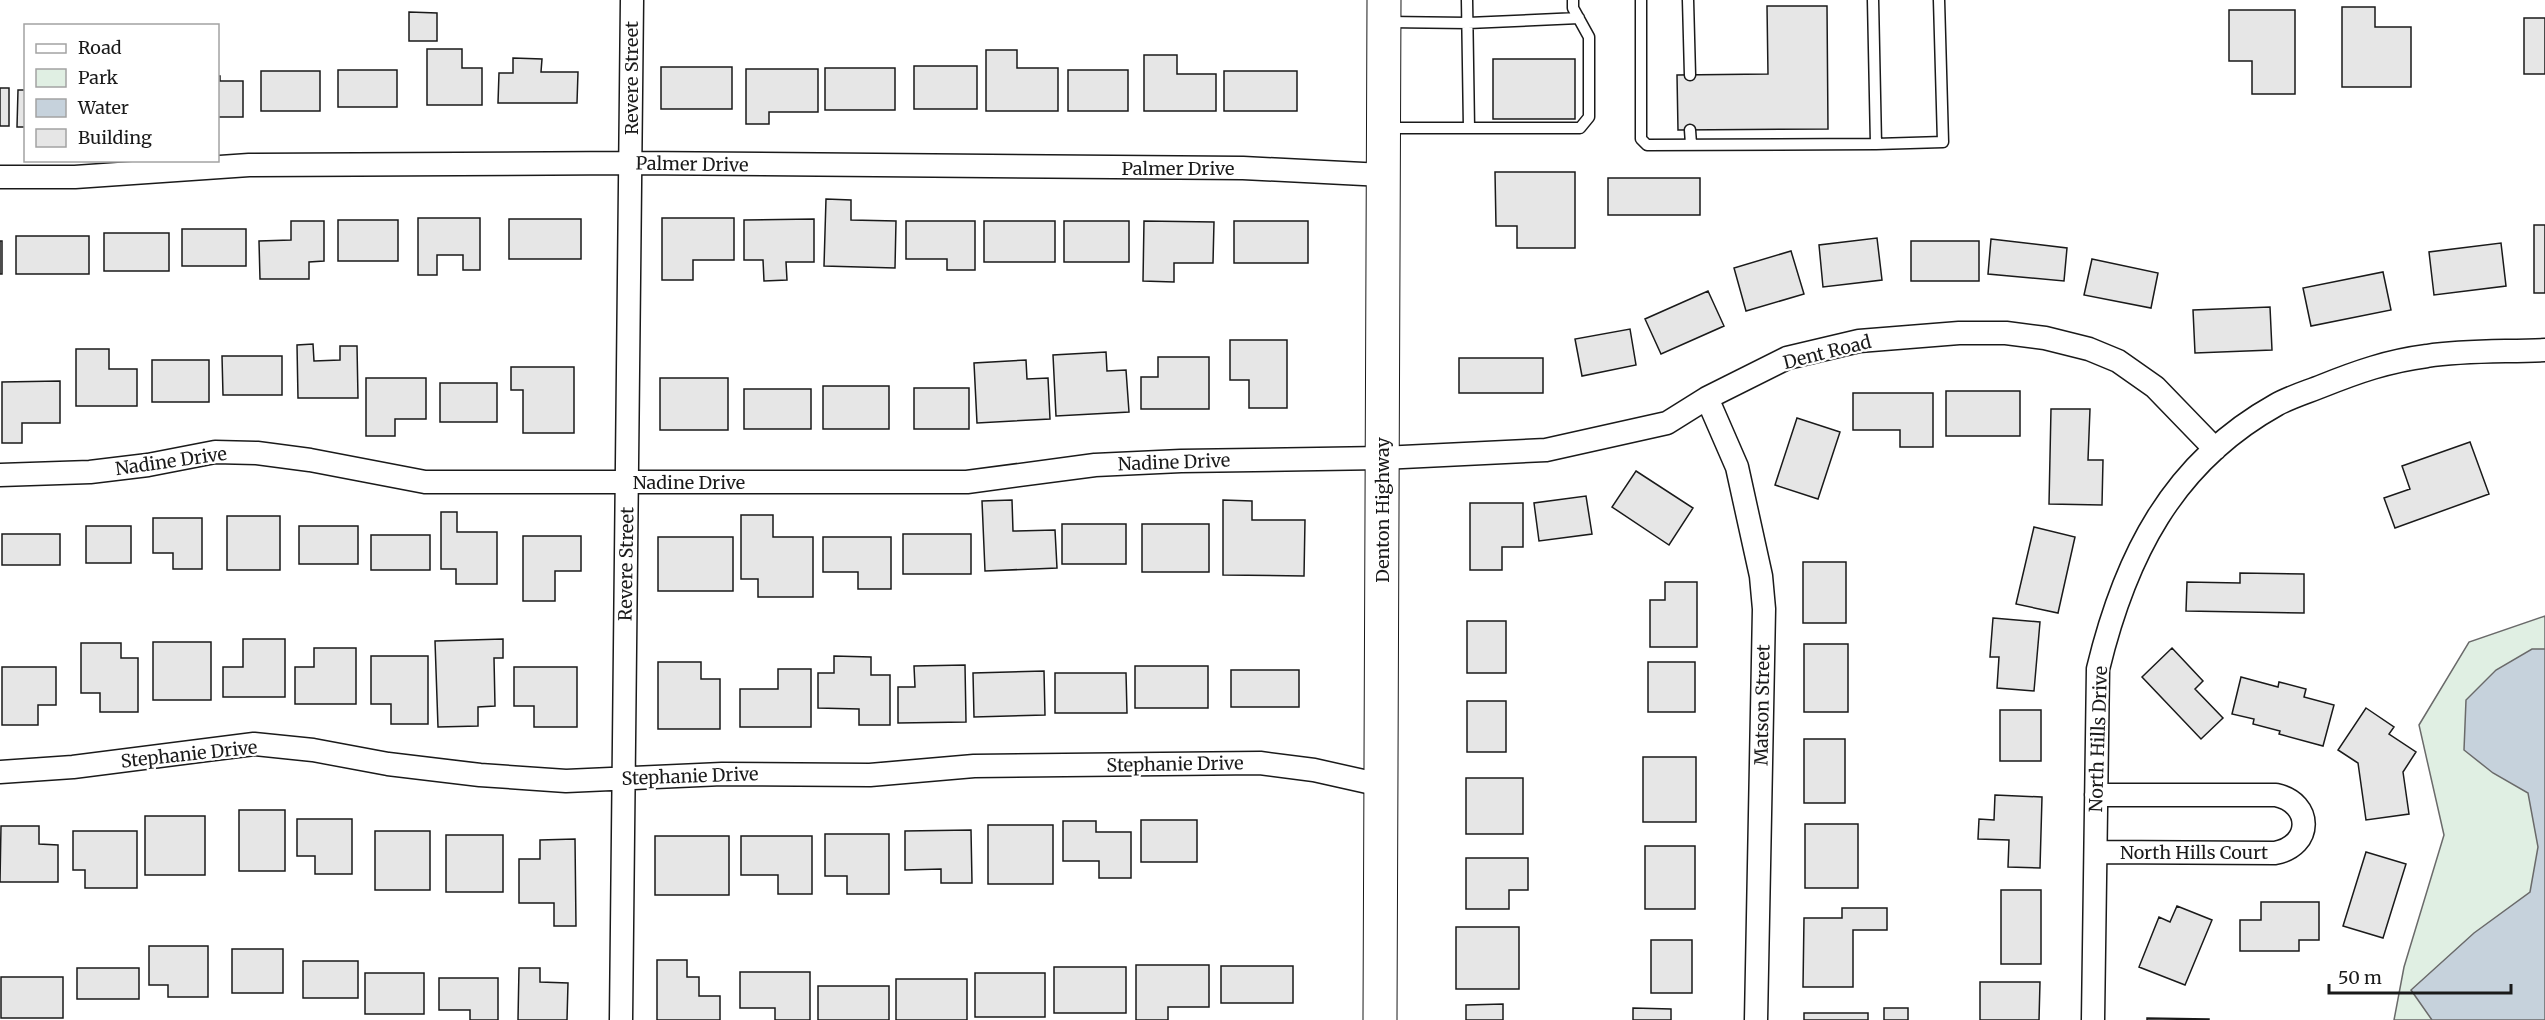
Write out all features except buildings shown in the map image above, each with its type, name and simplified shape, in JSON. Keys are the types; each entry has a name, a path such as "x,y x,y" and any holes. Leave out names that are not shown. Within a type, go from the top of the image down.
{"main road":[{"name":"Denton Highway","path":"1380,1020 1384,11"}],"street":[{"name":"Revere Street","path":"621,1020 632,0"},
{"name":"Palmer Drive","path":"0,177 75,177 249,165 631,163 1243,168 1383,176"},
{"name":"Dent Road","path":"1382,458 1546,450 1667,423 1707,399 1787,358 1859,341 1959,333 2006,333 2045,339 2089,349 2118,361 2156,387 2215,449"},
{"name":"North Hills Drive","path":"2093,1020 2098,669 2108,630 2133,562 2151,525 2200,461 2237,430 2277,405 2371,366 2428,355 2545,350"},
{"name":"Matson Street","path":"1707,399 1737,467 1761,576 1764,609 1756,1020"},
{"name":"Nadine Drive","path":"0,475 90,472 148,465 215,452 257,453 310,460 424,482 967,482 1095,465 1181,461 1382,458"},
{"name":"Stephanie Drive","path":"0,772 73,767 254,744 313,750 388,764 480,775 566,781 722,774 870,775 974,766 1260,763 1314,770 1381,785"},
{"name":"North Hills Court","path":"2096,795 2276,795 2292,801 2298,807 2304,823 2299,840 2292,847 2276,853 2096,852"}],"lane":[{"path":"1467,0 1469,128"},
{"path":"1384,128 1580,128 1589,117 1589,37 1573,8 1573,0"},
{"path":"1641,0 1641,139 1647,145 1943,142 1939,0"},
{"path":"1688,0 1690,75"},
{"path":"1873,0 1876,144"},
{"path":"1384,11 1468,23 1579,18"},
{"path":"1690,130 1691,144"}],"green space":[{"path":"2545,616 2545,1020 2394,1020 2404,967 2444,835 2419,725 2469,642"}],"water":[{"path":"2532,649 2545,649 2545,1020 2432,1020 2411,990 2474,933 2530,892 2538,847 2528,793 2493,773 2464,750 2466,700 2496,670"}]}
